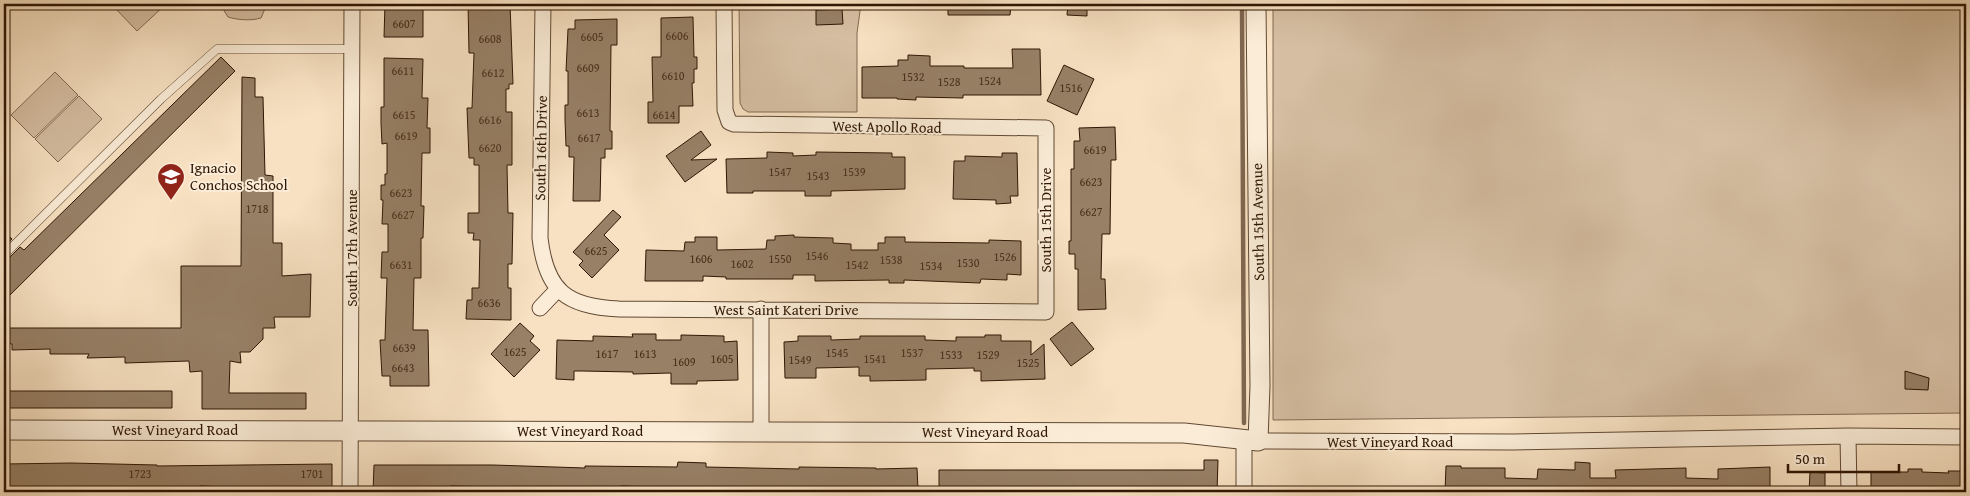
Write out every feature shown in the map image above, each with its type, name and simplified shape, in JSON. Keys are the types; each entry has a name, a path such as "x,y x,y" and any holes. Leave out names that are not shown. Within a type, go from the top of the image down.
{"street":[{"name":"South 17th Avenue","path":"350,492 352,4"},
{"name":"South 16th Drive","path":"543,4 540,238 547,272 558,289"},
{"name":"West Apollo Road","path":"724,4 725,110 729,122 740,125 1046,128"},
{"name":"South 15th Avenue","path":"1244,492 1260,386 1256,4"},
{"name":"South 15th Drive","path":"1046,128 1046,312"},
{"path":"540,308 558,289"},
{"name":"West Saint Kateri Drive","path":"558,289 577,302 594,308 1046,312"},
{"path":"762,309 762,432"},
{"name":"West Vineyard Road","path":"4,430 1184,433 1251,440 1514,442 1848,436 1966,437"},
{"path":"1848,436 1849,492"}],"lane":[{"path":"4,255 161,99 217,49 327,51 352,49"}],"shaded area":[{"path":"117,4 166,4 137,31 114,7"},
{"path":"220,4 267,4 261,18 249,20 228,17"},
{"path":"739,4 861,4 857,33 857,112 748,112 743,109 740,103"},
{"path":"1273,4 1966,4 1966,413 1273,420"},
{"path":"55,72 78,95 34,138 11,115"},
{"path":"79,96 102,119 58,162 35,139"}],"building":[{"path":"385,4 423,4 423,37 384,37"},
{"path":"468,4 510,4 513,84 509,84 509,89 506,89 506,112 512,112 512,165 507,165 508,213 513,213 512,264 508,264 508,288 511,288 511,320 466,319 467,300 472,300 472,288 479,288 480,240 473,240 474,233 468,233 468,213 479,213 479,165 474,165 474,158 469,158 467,108 472,108 474,53 469,53"},
{"path":"948,4 1011,4 1010,15 948,15"},
{"path":"1068,4 1087,4 1087,16 1067,15"},
{"path":"842,9 843,24 816,25 816,10"},
{"path":"693,17 694,57 697,57 697,69 694,69 694,83 692,83 693,106 679,106 679,123 648,123 648,102 653,102 652,57 661,57 661,18"},
{"path":"617,19 617,45 611,45 610,131 612,131 612,149 605,149 605,158 601,158 600,201 573,201 574,157 569,157 569,146 566,146 565,120 565,105 568,105 568,71 566,71 568,29 575,29 575,20"},
{"path":"1012,49 1040,49 1041,95 963,95 963,98 916,97 916,100 862,98 862,67 898,66 898,60 908,60 908,55 930,56 930,66 1013,68"},
{"path":"221,57 235,71 4,301 4,260 8,259 20,247 24,250"},
{"path":"384,58 423,59 422,98 428,98 427,128 430,128 430,153 422,153 421,206 424,206 423,238 421,238 421,278 414,278 413,330 428,330 429,386 390,386 390,376 382,376 380,340 385,340 387,278 381,278 382,252 388,252 388,224 382,224 383,200 381,200 381,185 385,185 385,174 387,174 387,143 382,144 381,123 381,107 384,107"},
{"path":"1064,65 1094,79 1077,115 1047,101"},
{"path":"242,77 255,78 255,97 263,97 265,175 273,176 273,243 282,243 282,276 311,274 310,317 274,317 275,328 263,328 263,339 250,352 240,352 241,363 230,361 229,393 306,393 306,409 202,409 202,371 190,372 189,361 125,363 125,357 87,358 89,354 50,354 50,349 12,350 12,344 4,343 4,328 181,328 181,266 241,266"},
{"path":"1115,127 1116,160 1111,160 1110,234 1102,234 1101,279 1105,279 1106,309 1078,310 1078,269 1075,269 1075,254 1069,254 1069,241 1071,241 1071,169 1074,169 1074,141 1080,141 1079,128"},
{"path":"701,131 711,145 691,160 717,159 685,182 666,156"},
{"path":"767,152 793,153 793,156 816,155 816,152 892,153 892,157 905,157 905,189 831,191 831,196 805,196 805,191 727,193 726,159 767,158"},
{"path":"1002,153 1017,153 1018,196 1010,196 1011,203 996,204 996,200 953,199 954,161 965,161 965,156 1002,157"},
{"path":"613,210 621,217 604,235 619,250 592,278 579,265 583,261 573,252"},
{"path":"4,231 12,239 4,247"},
{"path":"794,235 794,237 833,238 833,243 851,244 851,250 878,250 878,243 885,243 885,237 905,237 905,242 989,243 989,240 1021,241 1021,275 1007,274 1007,280 981,279 980,283 904,280 904,283 889,283 889,280 815,281 815,275 793,275 793,279 726,279 726,277 703,276 703,281 645,281 646,250 684,251 685,242 695,242 695,237 717,237 717,250 766,249 767,240 775,240 775,236"},
{"path":"1072,322 1094,349 1071,366 1050,339"},
{"path":"520,323 534,336 530,341 540,350 514,377 491,354"},
{"path":"632,334 656,334 656,340 681,340 681,335 724,336 724,342 737,341 738,380 697,381 697,384 671,384 671,373 633,374 633,372 582,371 574,371 574,380 556,379 557,340 593,341 593,336 633,337"},
{"path":"985,335 1001,335 1001,341 1031,341 1031,355 1044,344 1045,379 981,381 981,371 974,371 974,368 926,369 926,380 870,381 870,376 859,376 859,367 816,368 816,378 785,378 784,342 798,341 798,336 831,336 831,340 860,339 860,336 925,336 925,340 956,341 956,337 985,337"},
{"path":"1905,371 1929,378 1928,390 1905,389"},
{"path":"4,391 172,391 172,408 4,408"},
{"path":"1204,460 1218,460 1217,492 939,492 939,470 1204,470"},
{"path":"678,462 706,463 706,467 799,469 799,467 917,468 918,489 876,492 712,492 712,489 621,486 621,492 543,492 543,488 450,486 450,492 373,492 374,465 493,465 585,468 585,466 677,467"},
{"path":"1575,462 1590,463 1590,478 1616,478 1615,470 1686,468 1686,478 1718,479 1718,469 1770,467 1770,492 1445,492 1446,466 1505,468 1505,478 1537,479 1538,469 1575,470"},
{"path":"71,463 157,466 332,464 332,492 200,486 200,491 132,492 123,490 72,489 72,492 4,492 4,464"},
{"path":"1908,469 1922,469 1922,472 1949,473 1948,471 1966,471 1966,492 1871,492 1871,472 1908,472"},
{"path":"1810,472 1825,473 1825,492 1809,492"}],"waterway":[{"path":"1242,4 1244,423"}],"place":[{"name":"Ignacio Conchos School","path":"171,201"}]}
